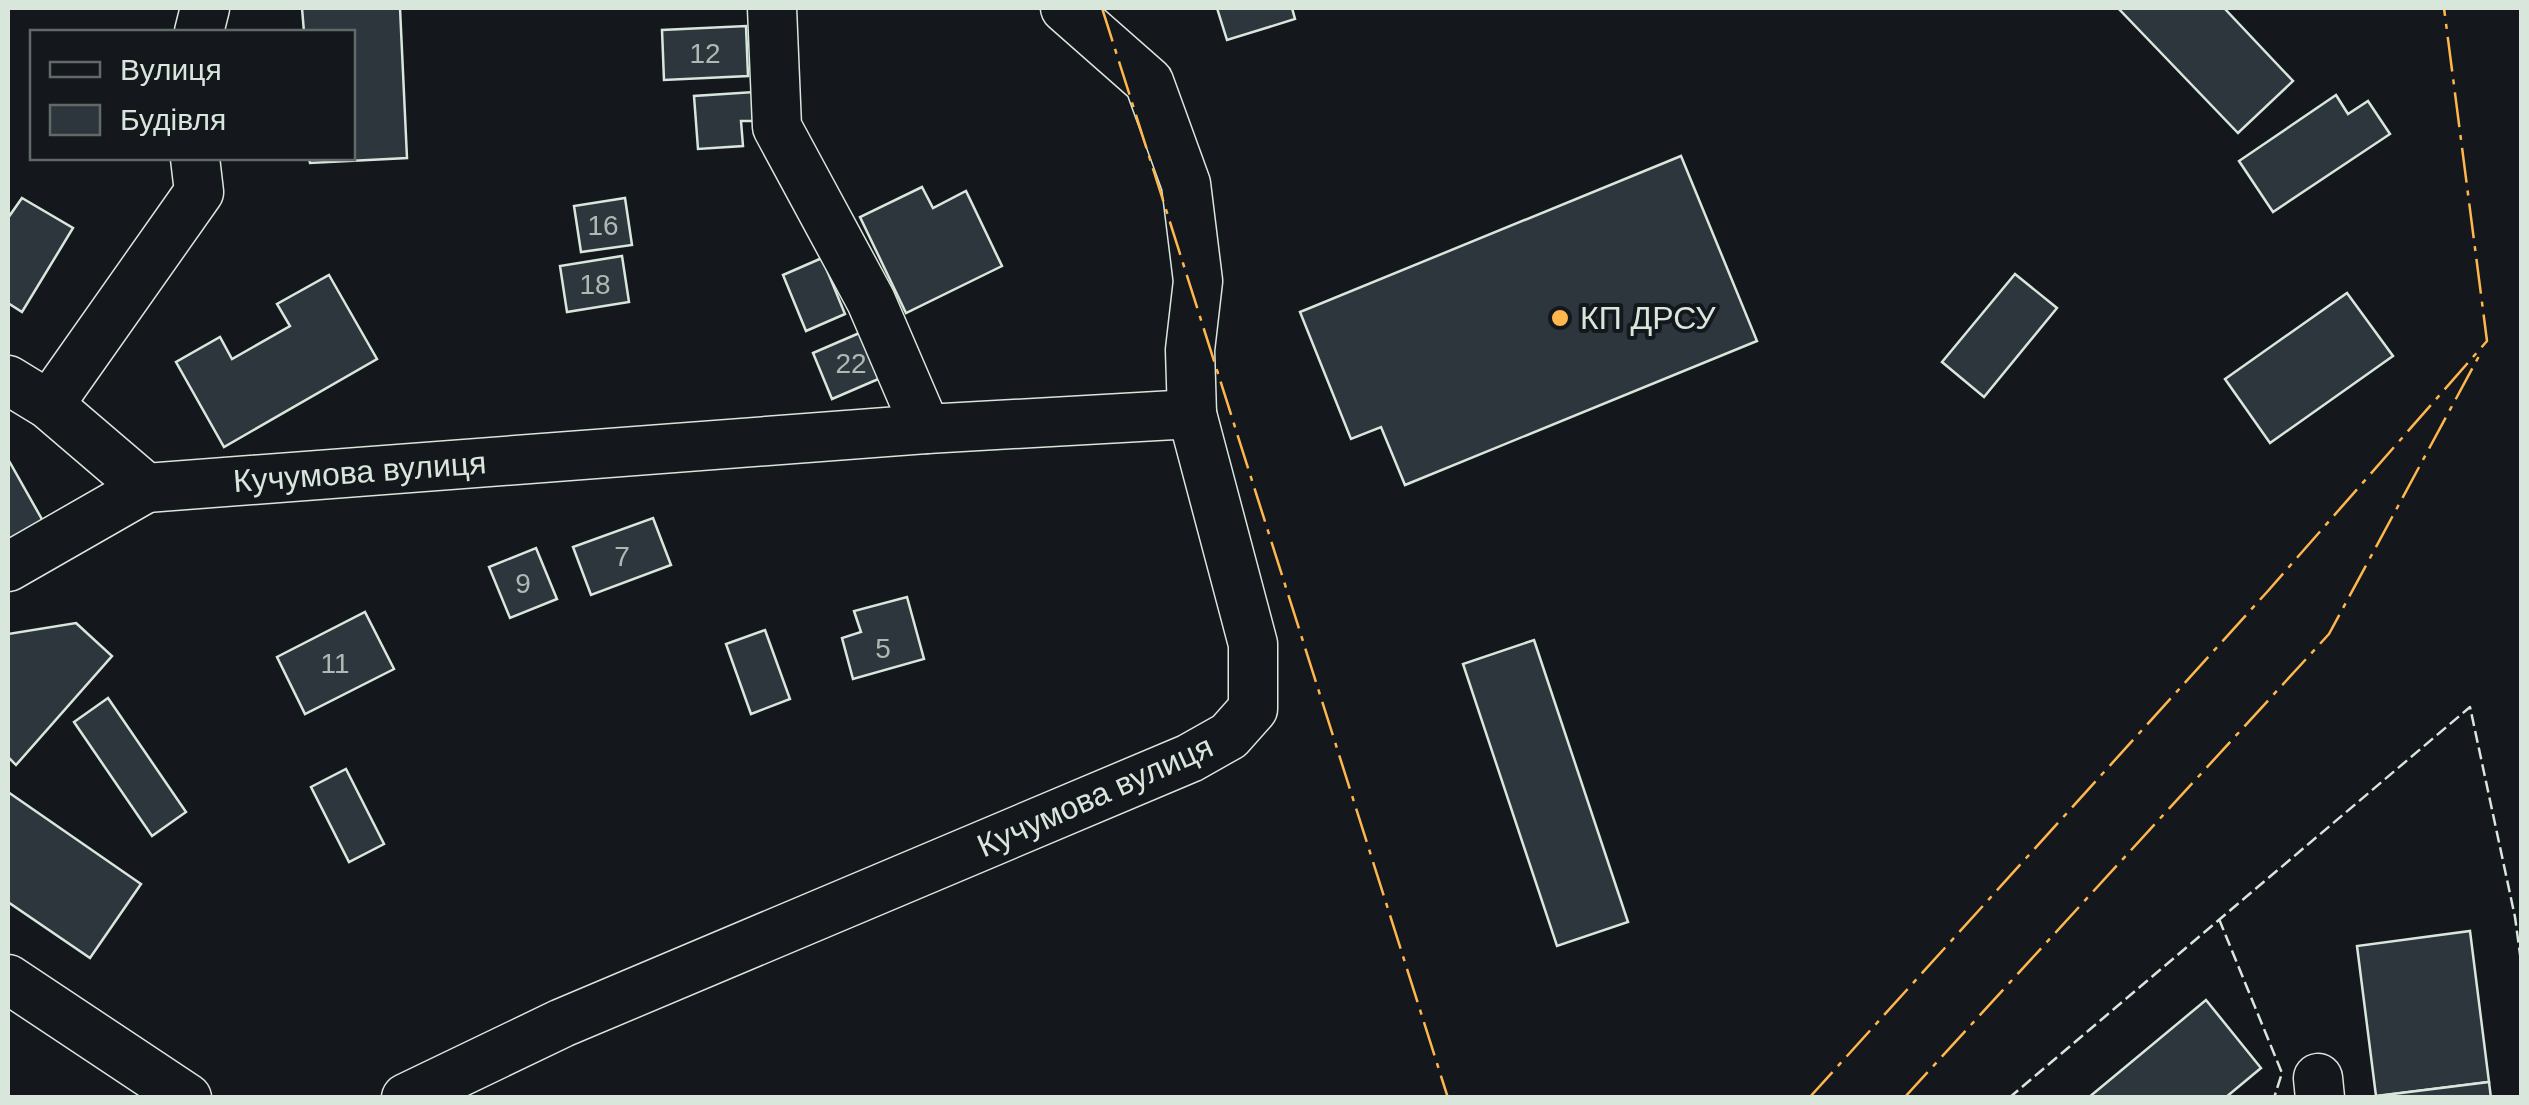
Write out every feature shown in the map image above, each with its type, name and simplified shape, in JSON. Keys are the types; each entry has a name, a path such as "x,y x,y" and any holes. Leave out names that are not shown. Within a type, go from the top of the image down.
{"street":[{"path":"772,8 778,127 871,302 926,429"},
{"path":"1065,8 1150,82 1186,184 1198,280 1190,350 1192,414"},
{"path":"48,405 199,192 195,160"},
{"path":"8,380 48,405 146,488 8,567"},
{"name":"Кучумова вулиця","path":"146,488 926,429 1192,414 1253,644 1253,709 1229,736 1190,758 562,1023 406,1098"},
{"path":"8,980 187,1098"}],"building":[{"path":"302,8 400,8 407,158 310,163 309,160 355,160 355,30 304,30"},
{"path":"1217,8 1292,8 1295,19 1227,40"},
{"path":"2118,8 2224,8 2293,81 2238,133"},
{"path":"746,26 748,76 664,80 662,30"},
{"path":"754,92 755,121 741,121 743,146 698,149 694,96"},
{"path":"2336,95 2348,114 2368,101 2390,134 2273,212 2239,161"},
{"path":"1681,156 1757,341 1405,485 1381,427 1351,439 1300,312"},
{"path":"922,187 933,208 966,191 1002,266 906,313 860,217"},
{"path":"22,198 73,228 22,312 8,303 8,218"},
{"path":"625,198 632,245 581,252 574,206"},
{"path":"622,256 629,302 567,312 560,266"},
{"path":"822,258 845,314 806,331 783,275"},
{"path":"2015,274 2057,308 1984,397 1942,362"},
{"path":"329,275 377,359 224,447 176,362 220,337 232,359 290,326 277,304"},
{"path":"2347,293 2393,356 2270,443 2225,379"},
{"path":"871,328 890,374 832,399 813,353"},
{"path":"8,459 48,530 8,553"},
{"path":"653,518 671,565 591,595 573,547"},
{"path":"536,548 557,599 510,618 489,567"},
{"path":"907,597 924,659 853,679 842,638 861,632 854,611"},
{"path":"365,612 394,669 305,714 277,657"},
{"path":"76,623 112,656 16,765 8,757 8,634"},
{"path":"765,630 790,699 751,714 726,644"},
{"path":"1534,640 1628,922 1557,946 1463,664"},
{"path":"108,698 186,812 152,836 74,722"},
{"path":"346,769 384,844 349,862 311,787"},
{"path":"8,792 141,884 90,958 8,902"},
{"path":"2470,931 2489,1082 2376,1096 2357,946"},
{"path":"2206,1000 2261,1068 2225,1098 2088,1098"},
{"path":"2489,1082 2491,1098 2377,1098 2377,1096"}],"fence":[{"path":"2009,1098 2470,707 2515,917 2522,969"},
{"path":"2219,919 2282,1073 2274,1098"}],"power":[{"path":"1102,8 1448,1098"},
{"path":"1809,1098 2267,592 2487,341 2444,8"},
{"path":"1904,1098 2329,634 2479,356"}],"place":[{"name":"КП ДРСУ","path":"1560,318"}]}
